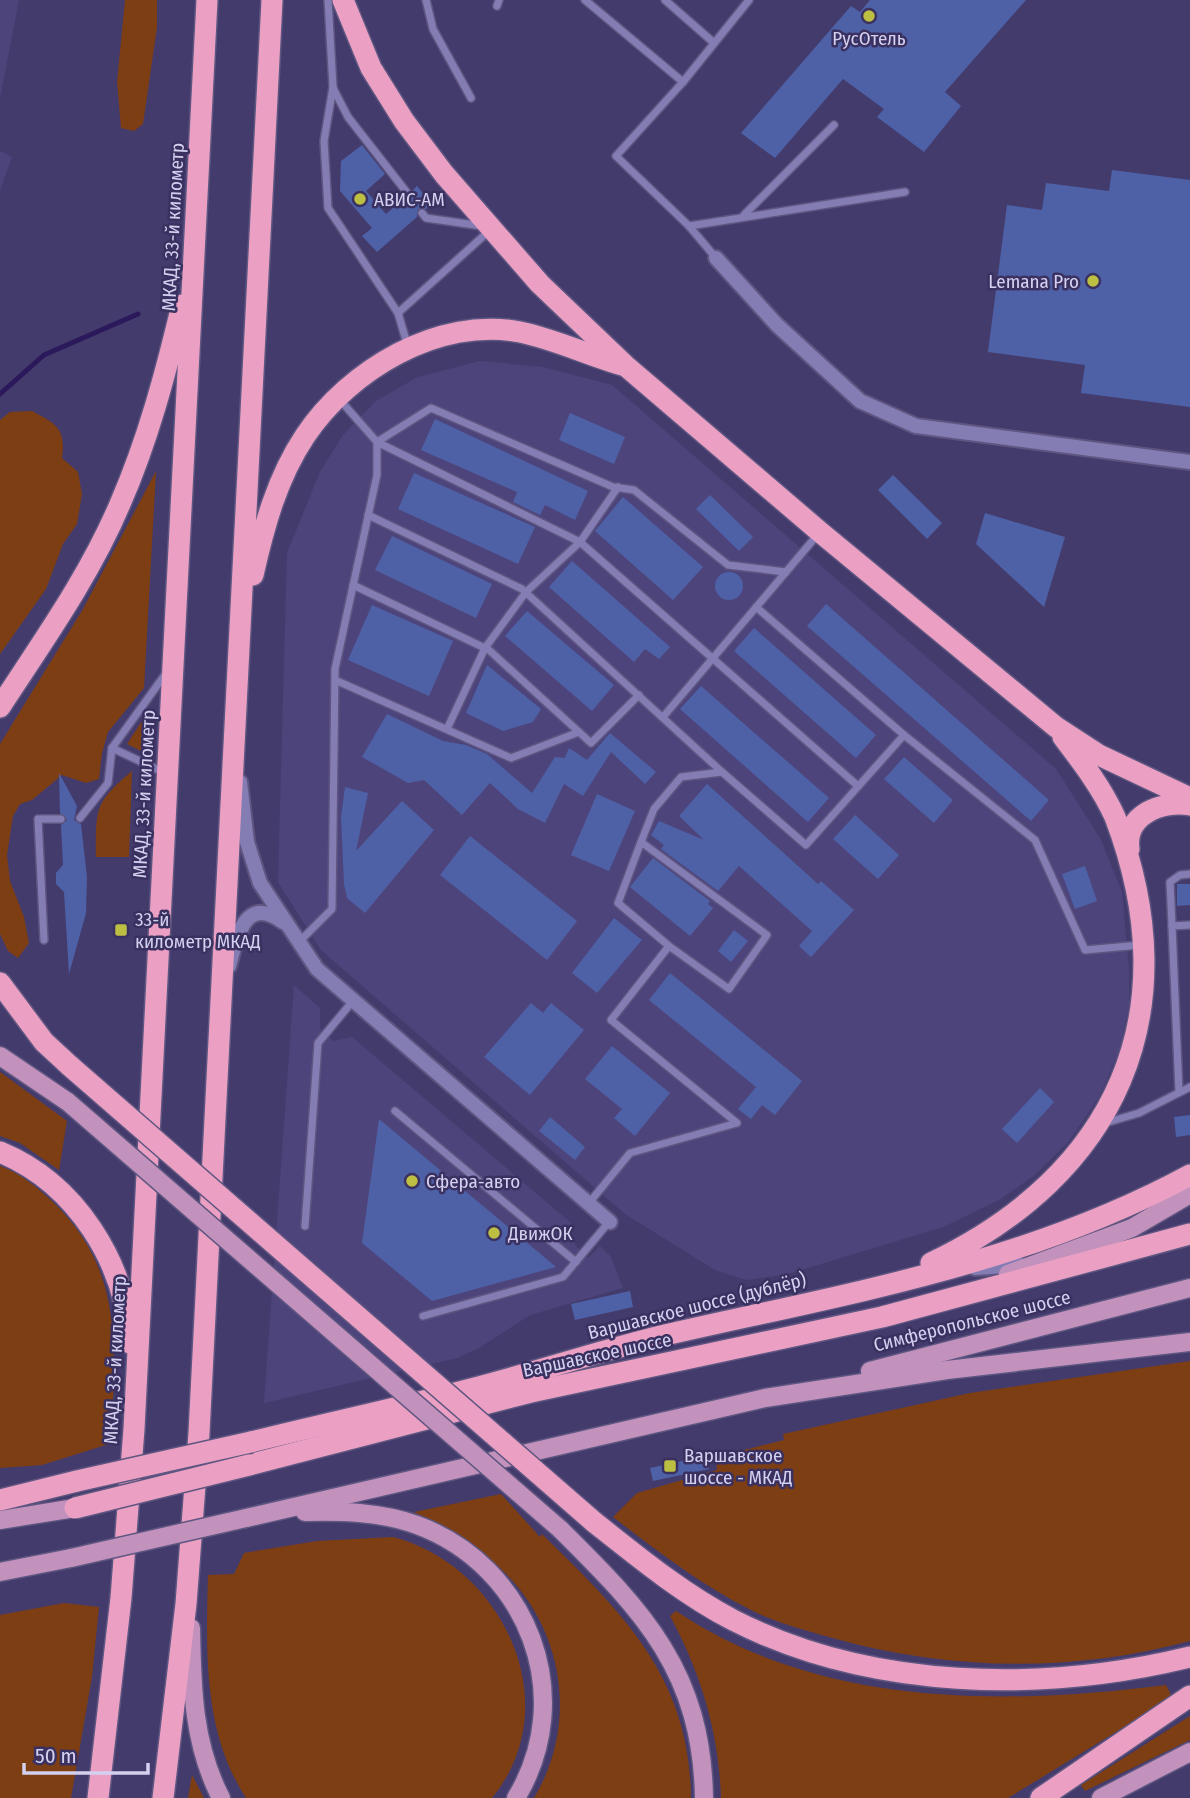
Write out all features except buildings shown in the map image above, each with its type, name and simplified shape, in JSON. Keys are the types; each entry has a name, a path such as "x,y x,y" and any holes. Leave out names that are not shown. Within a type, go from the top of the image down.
{"highway":[{"name":"МКАД, 33-й километр","path":"98,1798 121,1598 134,1429 207,0"},
{"path":"163,1798 193,1519 272,0"},
{"path":"343,0 371,68 404,121 444,174 540,284 626,367 1056,727 1099,755 1190,798"},
{"path":"0,706 72,597 121,503 164,377 185,293 196,223"},
{"path":"237,688 248,597 265,523 283,476 306,436 338,397 370,372 409,349 445,336 481,331 519,332 626,367"},
{"path":"883,1286 993,1231 1058,1177 1105,1123 1126,1079 1143,1022 1148,987 1144,905 1115,817 1093,777 1056,727"},
{"path":"1131,863 1128,841 1133,824 1149,810 1167,804 1190,805"},
{"path":"0,984 44,1042 70,1066 594,1522 670,1580 732,1619 779,1640 855,1662 934,1676 1024,1679 1081,1675 1190,1657"},
{"path":"0,1152 49,1180 78,1210 102,1244 119,1286 130,1335 134,1429"},
{"name":"Варшавское шоссе (дублёр)","path":"0,1500 491,1384 624,1345 938,1271 1053,1238 1113,1214 1190,1175"},
{"name":"Симферопольское шоссе","path":"882,1317 1190,1234"},
{"name":"Варшавское шоссе","path":"75,1508 531,1392 882,1317"},
{"path":"1041,1798 1190,1696"}],"main road":[{"path":"0,1056 68,1102 561,1529 623,1591 665,1649 692,1714 704,1798"},
{"name":"Варшавское шоссе","path":"882,1317 1038,1264 1132,1228 1190,1194"},
{"name":"Симферопольское шоссе","path":"765,1398 1190,1288"},
{"path":"0,1572 765,1398 935,1372 1190,1342"},
{"name":"Варшавское шоссе","path":"0,1520 75,1508"},
{"path":"246,1518 344,1511 384,1516 418,1526 446,1541 495,1581 517,1610 534,1642 543,1675 545,1711 540,1745 530,1775 516,1798"},
{"path":"193,1519 191,1687 197,1737 207,1771 221,1798"},
{"path":"1101,1798 1190,1752"}],"street":[{"path":"716,258 776,325 860,401 916,426 1190,463"},
{"path":"235,729 247,842 260,883 317,969 352,1002 610,1222"},
{"path":"220,1029 228,971 239,932 248,918 260,912 273,915 284,923"},
{"path":"938,1271 1038,1264 1130,1251"}],"lane":[{"path":"328,0 333,87 324,141 328,208 398,313 409,349"},
{"path":"426,0 433,29 471,98"},
{"path":"586,0 683,82"},
{"path":"665,0 713,42"},
{"path":"716,258 689,226 616,156 683,82 749,0"},
{"path":"333,87 348,117 408,194"},
{"path":"744,215 834,125"},
{"path":"689,226 744,215 905,192"},
{"path":"422,213 426,218 493,228"},
{"path":"398,313 493,228"},
{"path":"338,397 377,442 580,542 858,786"},
{"path":"377,442 431,408 618,487 634,490 728,565 786,572"},
{"path":"298,943 332,909 335,680 377,475 377,442"},
{"path":"447,729 485,648 526,592 580,542 618,487"},
{"path":"368,515 526,592 722,772 806,845 904,735"},
{"path":"663,717 820,532"},
{"path":"354,585 485,648 591,743 639,695"},
{"path":"756,607 904,735 1035,840 1085,950 1148,945"},
{"path":"80,818 108,783 112,748 173,663"},
{"path":"335,680 511,758 579,732"},
{"path":"112,748 168,775"},
{"path":"641,842 767,935 729,989 669,946 618,903 641,842 654,809 681,777 722,772"},
{"path":"44,940 38,819 61,819"},
{"path":"1179,1092 1170,882 1180,874 1190,874"},
{"path":"1172,926 1190,925"},
{"path":"589,1204 630,1153 737,1123 611,1020 669,946"},
{"path":"305,1226 318,1043 352,1002"},
{"path":"1105,1123 1139,1113 1190,1087"},
{"path":"396,1111 576,1262"},
{"path":"423,1316 563,1278 610,1222"}],"shaded area":[{"path":"0,0 19,0 0,98"},
{"path":"125,0 157,0 157,27 143,124 134,131 121,128 117,82"},
{"path":"0,151 12,157 0,190"},
{"path":"480,361 543,367 612,385 1056,769 1100,838 1122,892 1129,969 1129,1005 1120,1049 1099,1097 1069,1141 1035,1175 999,1200 943,1227 788,1274 746,1280 715,1270 625,1214 321,950 278,882 287,553 320,472 343,435 376,401 418,377"},
{"path":"32,411 58,429 63,440 62,458 78,472 82,494 77,524 63,544 46,589 0,654 0,420 10,412"},
{"path":"156,471 144,688 108,732 99,779 86,783 62,775 32,800 20,804 13,816 7,855 10,881 24,917 29,943 18,958 8,951 0,934 0,744 83,609"},
{"path":"142,721 141,751 127,744"},
{"path":"132,771 129,857 96,857 96,828 100,808 110,791"},
{"path":"294,985 320,1008 320,1029 333,1041 352,1037 570,1222 575,1245 588,1258 600,1246 611,1257 623,1288 530,1315 479,1348 457,1358 264,1403"},
{"path":"0,1072 67,1121 59,1170 20,1143 0,1136"},
{"path":"0,1166 22,1177 53,1202 77,1229 94,1257 111,1314 114,1376 112,1443 42,1465 0,1468"},
{"path":"1190,1361 1190,1641 1100,1659 1055,1663 964,1662 874,1648 788,1625 749,1609 696,1578 613,1517 637,1493 717,1470 716,1457 784,1440 783,1434 970,1393"},
{"path":"501,1494 540,1537 542,1534 599,1591 646,1650 665,1682 679,1716 688,1755 691,1798 534,1798 548,1770 560,1710 552,1650 524,1595 503,1571 461,1538 414,1512"},
{"path":"393,1537 432,1552 465,1576 493,1607 512,1643 523,1681 524,1722 514,1761 492,1798 246,1798 232,1773 222,1746 210,1690 208,1575 234,1574 244,1553 317,1541"},
{"path":"64,1603 99,1607 92,1677 71,1798 0,1798 0,1615"},
{"path":"676,1611 731,1643 790,1666 850,1682 913,1692 976,1696 1040,1696 1166,1685 1171,1695 1008,1798 721,1798 712,1727 691,1659 670,1616"},
{"path":"1190,1716 1190,1740 1085,1791 1081,1785"},
{"path":"192,1775 204,1798 188,1798"}],"waterway":[{"path":"0,394 44,355 138,314"}],"place":[{"name":"РусОтель","path":"869,16"},
{"name":"АВИС-АМ","path":"360,199"},
{"name":"Lemana Pro","path":"1093,281"},
{"name":"33-й километр МКАД","path":"121,930"},
{"name":"Сфера-авто","path":"412,1181"},
{"name":"ДвижОК","path":"494,1233"},
{"name":"Варшавское шоссе - МКАД","path":"670,1466"}]}
